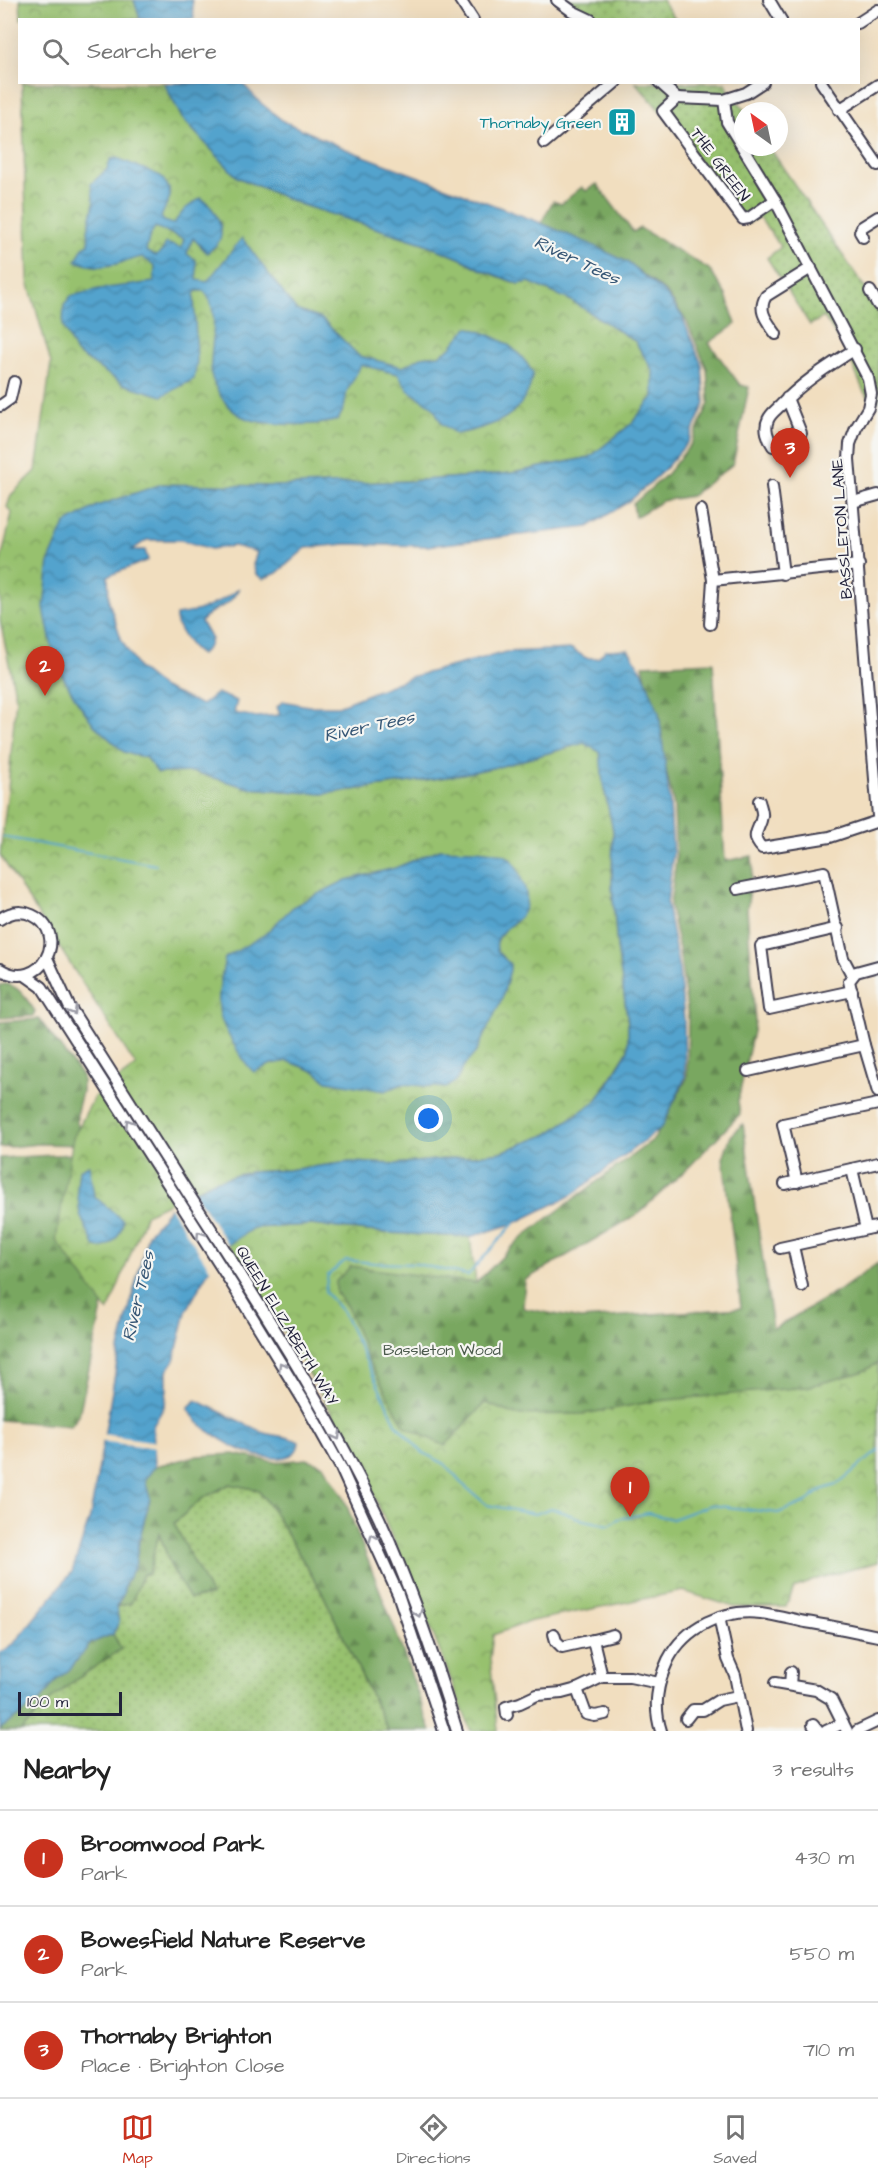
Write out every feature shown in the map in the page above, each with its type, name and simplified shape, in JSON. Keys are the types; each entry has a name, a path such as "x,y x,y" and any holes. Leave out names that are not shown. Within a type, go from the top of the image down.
{"street":[{"path":"460,0 472,18"},
{"path":"557,0 570,15"},
{"path":"770,0 780,18"},
{"path":"860,22 878,10"},
{"path":"544,142 614,84"},
{"path":"661,84 677,98 724,100 746,93 760,84"},
{"path":"822,84 878,165"},
{"path":"839,110 878,85"},
{"name":"THE GREEN","path":"677,98 663,111 743,219 749,218 776,200"},
{"name":"BASSLETON LANE","path":"724,100 727,122 776,200 868,378 871,394 868,408 850,444 849,459 878,816"},
{"path":"863,237 862,227 878,216"},
{"path":"776,334 762,312 762,303 766,296 811,268"},
{"path":"870,291 878,305"},
{"path":"787,398 807,380 855,349"},
{"path":"0,406 10,399 14,382"},
{"path":"772,486 783,574"},
{"path":"853,502 878,495"},
{"path":"701,510 713,580 710,624"},
{"path":"713,580 858,566"},
{"path":"759,801 767,812 755,836 756,842 762,848 830,837 878,821"},
{"path":"738,889 824,872 843,958 852,975"},
{"path":"0,906 28,914 43,924 50,941 47,958 39,968 25,975 10,974 0,969"},
{"path":"0,919 16,912"},
{"path":"838,928 761,946 769,1009 852,991"},
{"name":"QUEEN ELIZABETH WAY","path":"47,958 69,1006 242,1277 313,1392 349,1459 380,1521 409,1589 458,1731"},
{"path":"878,966 858,970 849,981 878,1092"},
{"name":"QUEEN ELIZABETH WAY","path":"25,975 42,987 232,1284 302,1398 340,1466 398,1594 428,1677 444,1731"},
{"path":"748,1071 864,1045"},
{"path":"797,1182 783,1124 860,1105 878,1104"},
{"path":"785,1184 878,1163"},
{"path":"780,1248 871,1228 852,1169"},
{"path":"793,1246 802,1286"},
{"path":"661,1731 656,1711 658,1683 670,1656 681,1642 699,1627 719,1617 740,1613 763,1613 878,1636"},
{"path":"719,1617 728,1659 735,1675 746,1731"},
{"path":"554,1634 562,1652 613,1635"},
{"path":"593,1640 602,1677"},
{"path":"790,1685 791,1672"},
{"path":"506,1706 520,1703 537,1695 577,1689 602,1677 630,1677 658,1683"},
{"path":"775,1683 816,1690 831,1699 845,1727 826,1731"},
{"path":"577,1689 586,1714 595,1716 604,1714"},
{"path":"686,1719 693,1710 703,1710 719,1700 738,1696"},
{"path":"857,1731 878,1720"}],"green space":[{"path":"20,0 134,0 140,18 21,18"},
{"path":"557,0 662,0 674,18 573,18"},
{"path":"22,84 165,84 182,118 237,177 299,204 423,243 482,270 518,284 529,282 572,301 635,341 653,371 654,397 631,424 590,457 512,473 411,481 275,486 97,506 94,725 124,752 146,758 158,773 194,772 249,788 323,794 447,777 502,766 584,743 601,752 603,784 613,830 612,885 617,947 628,1022 628,1050 596,1101 546,1135 501,1152 465,1157 395,1164 350,1162 250,1172 214,1181 146,1214 108,1312 56,1240 73,1138 94,1097 136,1066 0,855 16,698 0,620 0,564 12,513 7,507 11,495 36,471 51,363 28,281"},
{"path":"637,84 726,84 738,102 734,102 734,156 775,156 878,307 878,401 874,403 864,392 847,352 824,317 810,325 767,258 781,247 759,217 747,224 662,113"},
{"path":"597,184 633,232 640,228 709,269 726,295 736,324 709,343 740,385 749,387 733,464 691,496 662,501 635,517 633,504 666,475 691,444 709,403 707,369 687,322 667,293 627,262 541,223 553,201 561,204 582,187 586,191"},
{"name":"Bassleton Wood","path":"713,662 725,861 752,856 753,869 747,909 755,1022 738,1101 740,1114 690,1166 638,1214 525,1280 523,1308 580,1319 741,1308 723,1157 731,1136 743,1124 773,1329 843,1288 878,1263 878,1363 862,1372 807,1387 657,1401 584,1414 515,1415 485,1403 445,1446 405,1427 368,1360 347,1307 336,1293 336,1281 351,1266 476,1283 520,1239 654,1139 687,1078 688,1017 679,949 670,905 676,860 674,806 643,665"},
{"path":"0,985 14,987 22,994 35,1011 33,1016 0,1018"},
{"path":"39,1019 82,1076 77,1122 84,1145 39,1144 0,1148 0,1022"},
{"path":"91,1153 112,1263 79,1415 71,1426 0,1420 0,1158"},
{"path":"311,1225 387,1233 470,1237 476,1283 351,1266 336,1281 336,1293 347,1307 368,1360 405,1427 445,1446 485,1403 515,1415 584,1414 657,1401 807,1387 862,1372 878,1363 878,1562 820,1578 794,1588 786,1607 734,1607 683,1591 531,1621 493,1635 490,1659 498,1731 471,1731 431,1629 364,1472 269,1306 228,1245 253,1228"},
{"path":"234,1454 275,1462 307,1459 324,1465 343,1496 396,1632 431,1731 388,1731 323,1594 272,1509 258,1490 230,1484 203,1498 174,1523 211,1595 190,1599 171,1567 159,1533 149,1574 143,1574 131,1603 116,1607 135,1566 150,1498 145,1480 155,1466 198,1456"},
{"path":"230,1484 258,1490 272,1509 323,1594 388,1731 21,1731 54,1697 121,1649 113,1634 119,1622 116,1607 131,1603 143,1574 149,1574 159,1532 171,1567 174,1523 203,1498"},
{"path":"113,1634 121,1649 54,1697 21,1731 0,1731 41,1700 57,1679 69,1670 91,1643"}],"water":[{"path":"134,0 192,0 194,18 140,18"},
{"name":"River Tees","path":"165,84 243,84 283,121 348,150 536,221 627,262 666,294 682,316 702,365 705,403 688,442 663,471 630,501 588,527 427,546 346,544 306,548 277,573 263,579 256,574 253,565 257,552 234,546 211,549 181,540 147,540 132,550 145,550 148,560 108,576 109,602 122,641 138,668 163,688 202,705 217,693 237,701 234,713 256,717 280,715 277,707 283,701 308,706 338,706 411,677 506,652 572,649 586,658 598,658 606,650 628,649 643,672 659,713 670,804 673,854 667,904 679,970 684,1019 685,1078 662,1127 572,1195 515,1223 470,1237 387,1233 311,1225 253,1228 228,1245 206,1275 186,1312 174,1361 167,1371 165,1405 153,1426 155,1466 145,1480 150,1498 135,1566 116,1607 119,1622 113,1634 91,1643 69,1670 57,1679 41,1700 0,1729 0,1653 15,1642 72,1572 90,1517 120,1345 148,1234 174,1203 214,1181 250,1172 350,1162 395,1164 501,1152 546,1135 596,1101 628,1050 628,1022 617,947 612,885 613,830 603,784 600,752 584,743 502,766 447,777 323,794 249,788 194,772 158,773 146,758 124,752 94,725 55,663 44,608 49,561 65,524 97,506 162,484 275,486 411,481 512,473 590,457 631,424 653,397 653,371 635,341 572,301 529,282 519,284 482,270 423,243 299,204 237,177 182,118"},
{"path":"117,158 161,176 169,188 170,197 161,217 164,221 173,224 185,209 201,198 213,210 221,228 219,241 207,253 193,238 187,254 196,260 197,280 207,282 242,238 296,310 322,319 359,356 403,367 421,357 439,355 450,348 468,327 506,343 527,363 533,373 524,400 506,417 495,423 456,434 442,424 433,407 408,390 398,374 361,365 347,391 344,408 338,420 295,425 248,419 231,409 212,380 214,320 204,291 196,291 194,295 197,361 194,379 162,396 123,384 76,353 63,326 64,305 71,296 99,289 154,282 155,266 142,257 102,266 76,261 83,247 89,244 88,230 94,203 91,184 107,169 111,159","holes":["155,227 184,239 181,248 166,243 156,256 146,251"]},
{"path":"239,588 229,601 209,613 201,622 211,639 209,646 201,655 184,637 176,615 209,606"},
{"path":"440,849 494,852 508,857 518,871 525,887 526,898 523,913 502,932 496,946 498,952 510,964 502,999 476,1052 464,1066 457,1080 446,1088 402,1084 385,1091 327,1081 316,1072 288,1061 272,1064 254,1072 234,1045 220,1015 219,994 225,958 264,935 294,906 346,880 395,868"},
{"path":"89,1165 94,1196 123,1220 118,1236 110,1244 100,1248 95,1247 80,1215 77,1187 79,1170"},
{"path":"196,1400 262,1432 299,1442 296,1450 291,1455 274,1458 254,1455 235,1447 200,1425 188,1408"}],"pier":[{"path":"192,1189 230,1248 212,1272 168,1204"},
{"path":"101,1434 157,1442 157,1448 99,1441"}],"waterway":[{"path":"3,837 156,865"},
{"path":"515,1222 468,1275 416,1264 346,1260 328,1275 325,1292 342,1311 397,1425 422,1452 445,1464 460,1482 487,1505 535,1514 551,1508 584,1520 610,1525 618,1519 648,1513 672,1519 710,1505 778,1513 806,1502 821,1490 836,1485 878,1451"}],"place":[{"name":"Thornaby Green","path":"622,122"},
{"name":"Thornaby Brighton","path":"790,478"},
{"name":"Bowesfield Nature Reserve","path":"45,696"},
{"name":"Broomwood Park","path":"630,1517"}]}
